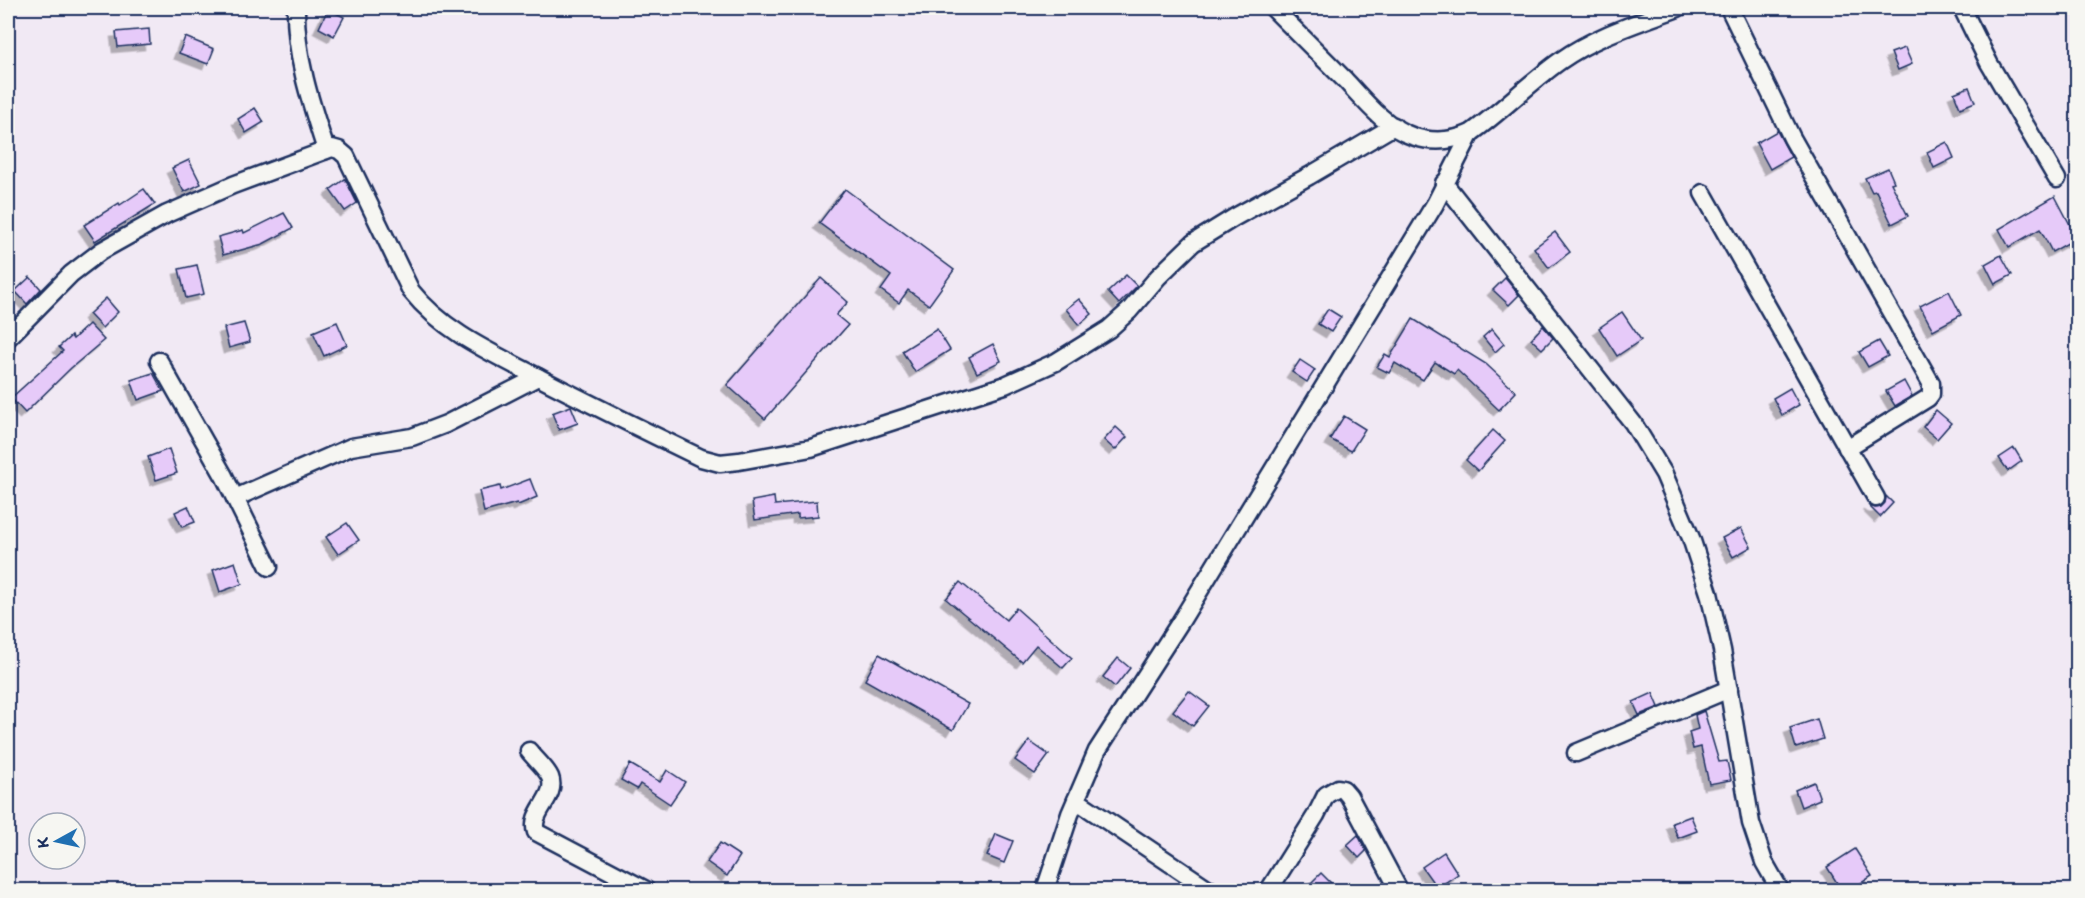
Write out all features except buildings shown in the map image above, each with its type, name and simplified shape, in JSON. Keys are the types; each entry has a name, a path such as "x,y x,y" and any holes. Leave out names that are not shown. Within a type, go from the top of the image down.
{"street":[{"path":"296,8 295,20 308,92 326,150"},
{"path":"1273,8 1367,103 1394,126 1410,136 1433,141 1459,138 1471,133 1570,54 1603,37 1678,8"},
{"path":"1729,8 1792,138 1931,383 1931,394 1928,398 1847,448"},
{"path":"1962,8 1989,63 2056,179"},
{"path":"8,338 71,274 100,251 167,214 233,185 333,148 346,156 411,291 420,303 450,330 644,431 708,461 720,463 740,461 811,448 1005,385 1056,362 1109,329 1193,243 1394,126"},
{"path":"1045,891 1060,840 1097,751 1181,621 1435,204 1471,133"},
{"path":"1444,183 1633,423 1655,458 1680,510 1710,593 1729,689 1751,823 1764,862 1780,891"},
{"path":"1702,193 1876,498"},
{"path":"159,361 235,498 269,567"},
{"path":"235,498 351,447 412,437 446,424 538,377"},
{"path":"1576,753 1729,689"},
{"path":"529,751 549,776 551,782 548,795 536,817 536,832 646,891"},
{"path":"1288,891 1273,884 1326,795 1338,788 1343,789 1349,796 1399,891"},
{"path":"1076,800 1210,891"}]}
